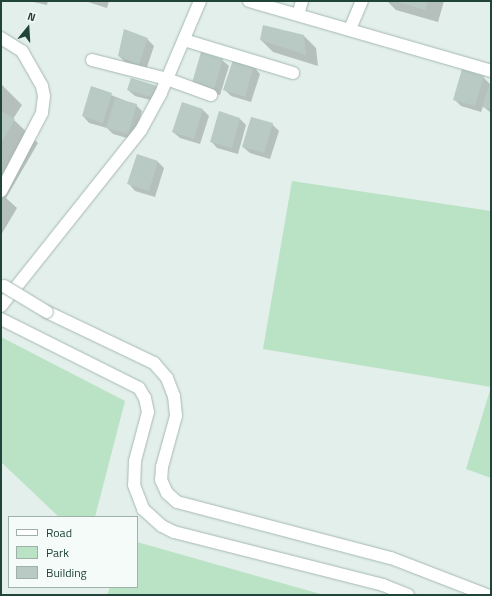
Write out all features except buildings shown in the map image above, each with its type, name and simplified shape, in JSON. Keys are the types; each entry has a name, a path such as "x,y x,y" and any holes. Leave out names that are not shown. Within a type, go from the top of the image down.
{"street":[{"path":"1,306 131,144 150,115 200,1"},
{"path":"249,1 491,71"},
{"path":"298,15 302,1"},
{"path":"350,29 362,1"},
{"path":"1,38 22,51 42,86 44,96 42,113 1,191"},
{"path":"184,40 293,73"},
{"path":"92,60 167,79 211,95"},
{"path":"3,285 47,312 154,363 167,378 174,396 176,416 162,467 161,480 166,493 177,502 391,558 487,595"},
{"path":"1,319 28,335 137,386 143,393 148,412 134,461 134,485 143,509 162,526 174,532 382,585 408,595"}],"green space":[{"path":"292,181 491,211 491,387 263,349"},
{"path":"1,337 125,401 95,516 58,516 1,462"},
{"path":"491,387 491,478 466,469"},
{"path":"138,542 324,595 107,595 110,588 138,588"}]}
